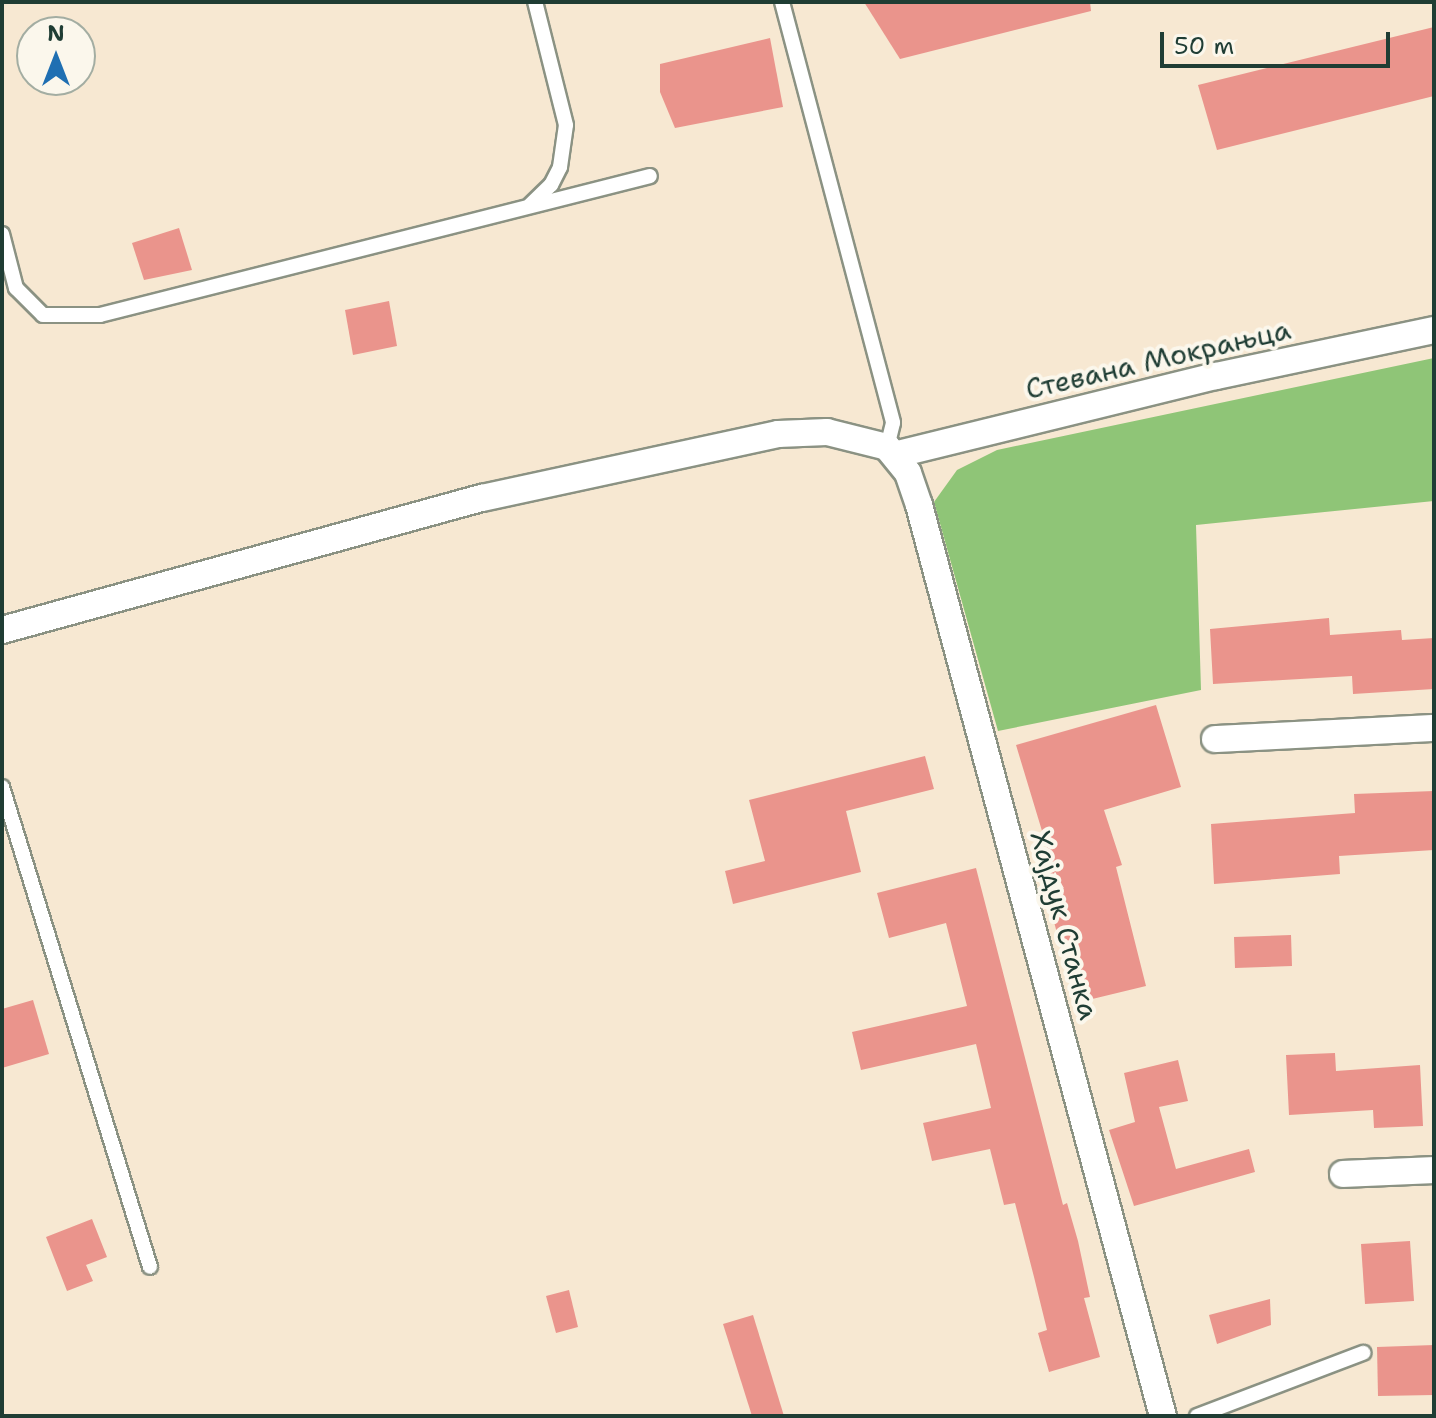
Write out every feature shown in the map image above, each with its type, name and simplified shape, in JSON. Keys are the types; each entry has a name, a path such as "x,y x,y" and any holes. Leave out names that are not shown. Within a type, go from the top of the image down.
{"street":[{"name":"Стевана Мокрањца","path":"892,450 1434,330"},
{"path":"2,630 482,498 778,434 827,432 892,450"},
{"name":"Хајдук Станка","path":"892,450 919,505 1163,1416"},
{"path":"1215,739 1434,728"},
{"path":"1343,1174 1434,1170"}],"lane":[{"path":"527,207 551,185 566,125 535,2"},
{"path":"782,2 893,423 892,450"},
{"path":"2,234 16,288 43,315 100,315 650,176"},
{"path":"2,787 150,1267"},
{"path":"1197,1416 1363,1353"}],"green space":[{"path":"1434,358 1434,501 1196,525 1201,690 998,731 934,502 957,470 997,450"}],"building":[{"path":"864,2 1090,2 1091,11 900,59"},
{"path":"1434,27 1434,96 1217,150 1198,85"},
{"path":"770,38 783,107 675,128 660,92 660,64"},
{"path":"179,228 192,270 144,280 132,243"},
{"path":"389,301 397,346 353,355 345,310"},
{"path":"1329,618 1330,635 1401,630 1402,640 1434,638 1434,689 1353,694 1352,676 1213,684 1210,629"},
{"path":"1156,705 1181,787 1104,810 1122,865 1116,867 1146,986 1084,1001 1074,962 1065,964 1040,868 1052,864 1016,745"},
{"path":"925,756 934,789 846,811 861,872 733,904 725,871 765,861 749,800"},
{"path":"1434,791 1434,850 1339,856 1340,874 1214,884 1211,824 1355,813 1354,794"},
{"path":"976,868 1063,1205 1067,1203 1078,1241 1090,1297 1084,1298 1100,1357 1049,1372 1038,1333 1047,1330 1015,1203 1004,1205 990,1149 932,1161 923,1123 991,1108 976,1044 861,1070 852,1032 967,1006 946,923 889,938 877,893"},
{"path":"1291,935 1292,966 1235,968 1234,937"},
{"path":"33,1000 49,1054 2,1068 2,1009"},
{"path":"1335,1053 1336,1071 1420,1065 1423,1126 1374,1128 1373,1110 1289,1115 1286,1055"},
{"path":"1178,1060 1188,1101 1159,1107 1176,1169 1249,1149 1255,1172 1134,1206 1109,1130 1135,1122 1124,1073"},
{"path":"92,1219 107,1257 86,1265 93,1281 67,1291 46,1237"},
{"path":"1410,1241 1414,1301 1365,1304 1361,1244"},
{"path":"569,1290 578,1327 556,1333 546,1296"},
{"path":"1270,1299 1271,1325 1217,1344 1209,1315"},
{"path":"753,1315 784,1416 752,1416 723,1324"},
{"path":"1434,1345 1434,1395 1378,1396 1377,1347"}]}
